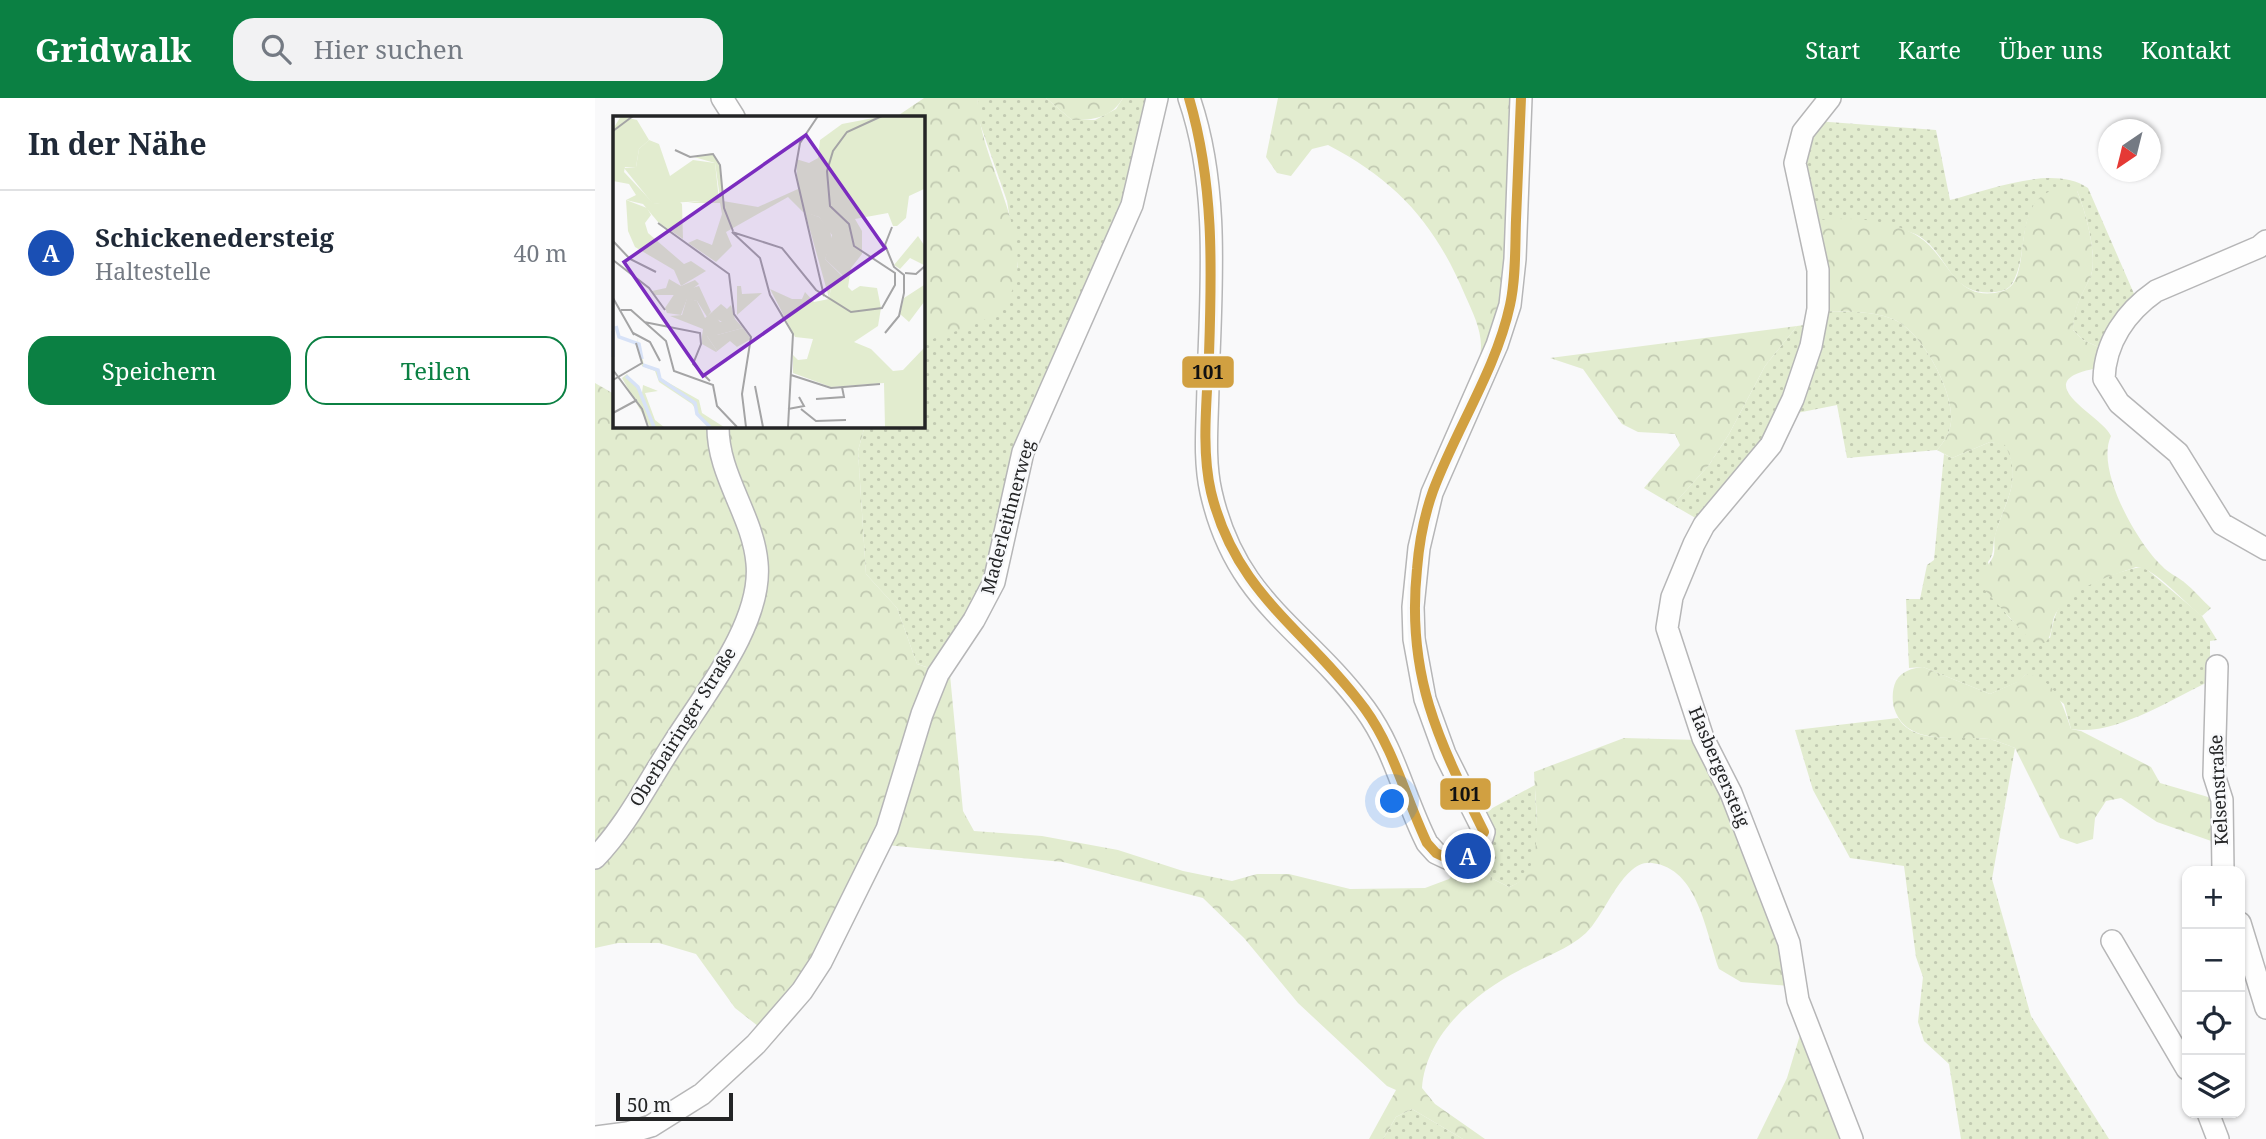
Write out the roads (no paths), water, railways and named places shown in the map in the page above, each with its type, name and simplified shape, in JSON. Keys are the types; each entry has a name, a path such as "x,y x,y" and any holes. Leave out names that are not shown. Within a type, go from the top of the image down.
{"street":[{"path":"722,98 733,116"},
{"name":"Maderleithnerweg","path":"595,1137 627,1133 650,1126 702,1094 756,1044 802,991 821,962 887,829 903,784 922,714 938,674 974,620 994,582 1023,452 1132,205 1157,98"},
{"path":"1189,98 1200,137 1209,209 1207,464 1218,518 1240,569 1256,592 1365,709 1397,765 1427,843 1436,853 1453,861 1468,856 1482,840 1484,832 1445,754 1425,699 1414,639 1414,578 1432,493 1497,345 1510,305 1515,259 1521,98"},
{"name":"Hasbergersteig","path":"1830,98 1803,132 1795,163 1818,270 1818,309 1811,346 1793,399 1771,445 1718,507 1693,544 1672,597 1667,628 1703,738 1731,793 1789,943 1798,1000 1852,1139"},
{"path":"2266,241 2259,247 2155,291 2141,301 2118,329 2110,346 2104,379 2119,403 2178,453 2213,514 2222,524 2266,549"},
{"name":"Oberbairinger Straße","path":"595,858 621,827 723,668 744,627 757,564 724,468 718,427"},
{"name":"Kelsenstraße","path":"2217,666 2214,775 2222,800 2223,866"},
{"path":"2242,929 2266,1008"},
{"path":"2112,941 2182,1060"},
{"path":"2210,1118 2218,1139"}],"place":[{"name":"Schickenedersteig","path":"1468,856"}]}
